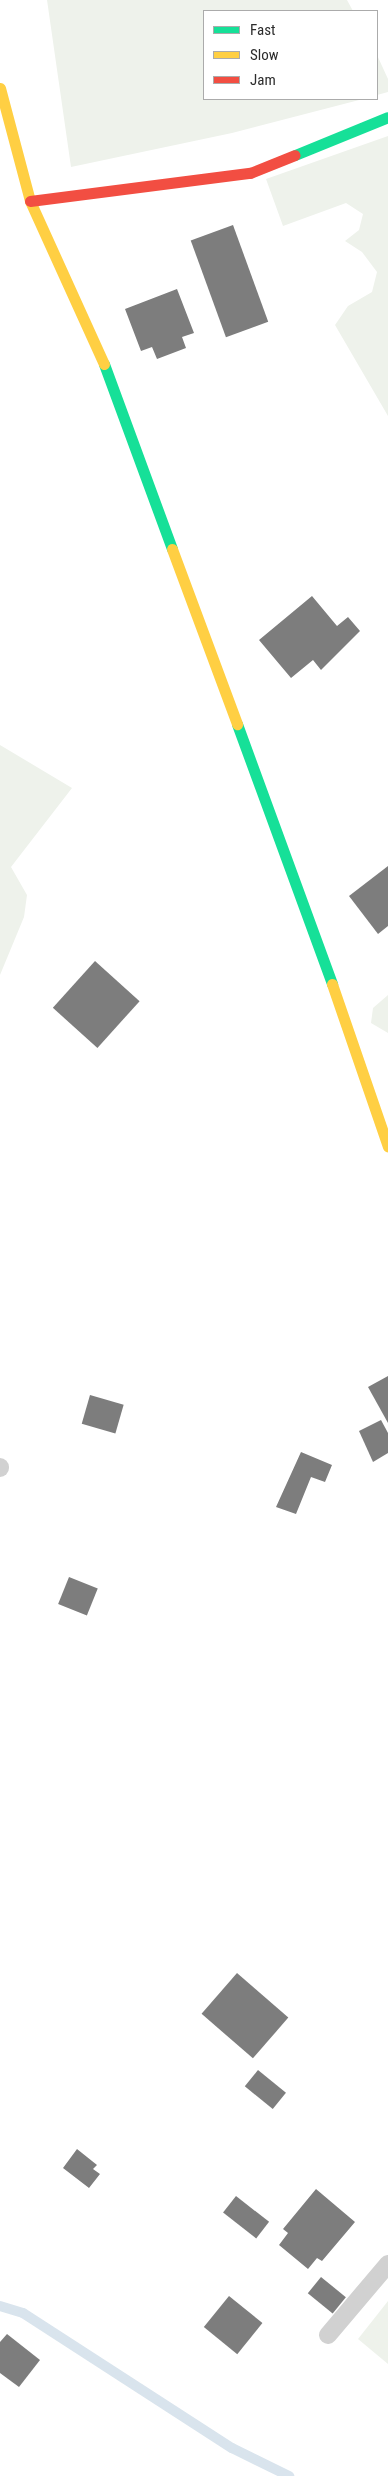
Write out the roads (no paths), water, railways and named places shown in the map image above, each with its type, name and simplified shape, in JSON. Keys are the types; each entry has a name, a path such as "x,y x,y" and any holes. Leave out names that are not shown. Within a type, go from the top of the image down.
{"street":[{"path":"0,88 7,129 30,200 102,359 333,986 388,1147"},
{"path":"30,200 250,173 388,117"}],"lane":[{"path":"328,2334 388,2264"}],"waterway":[{"path":"0,2306 23,2313 232,2448 289,2476"}]}
